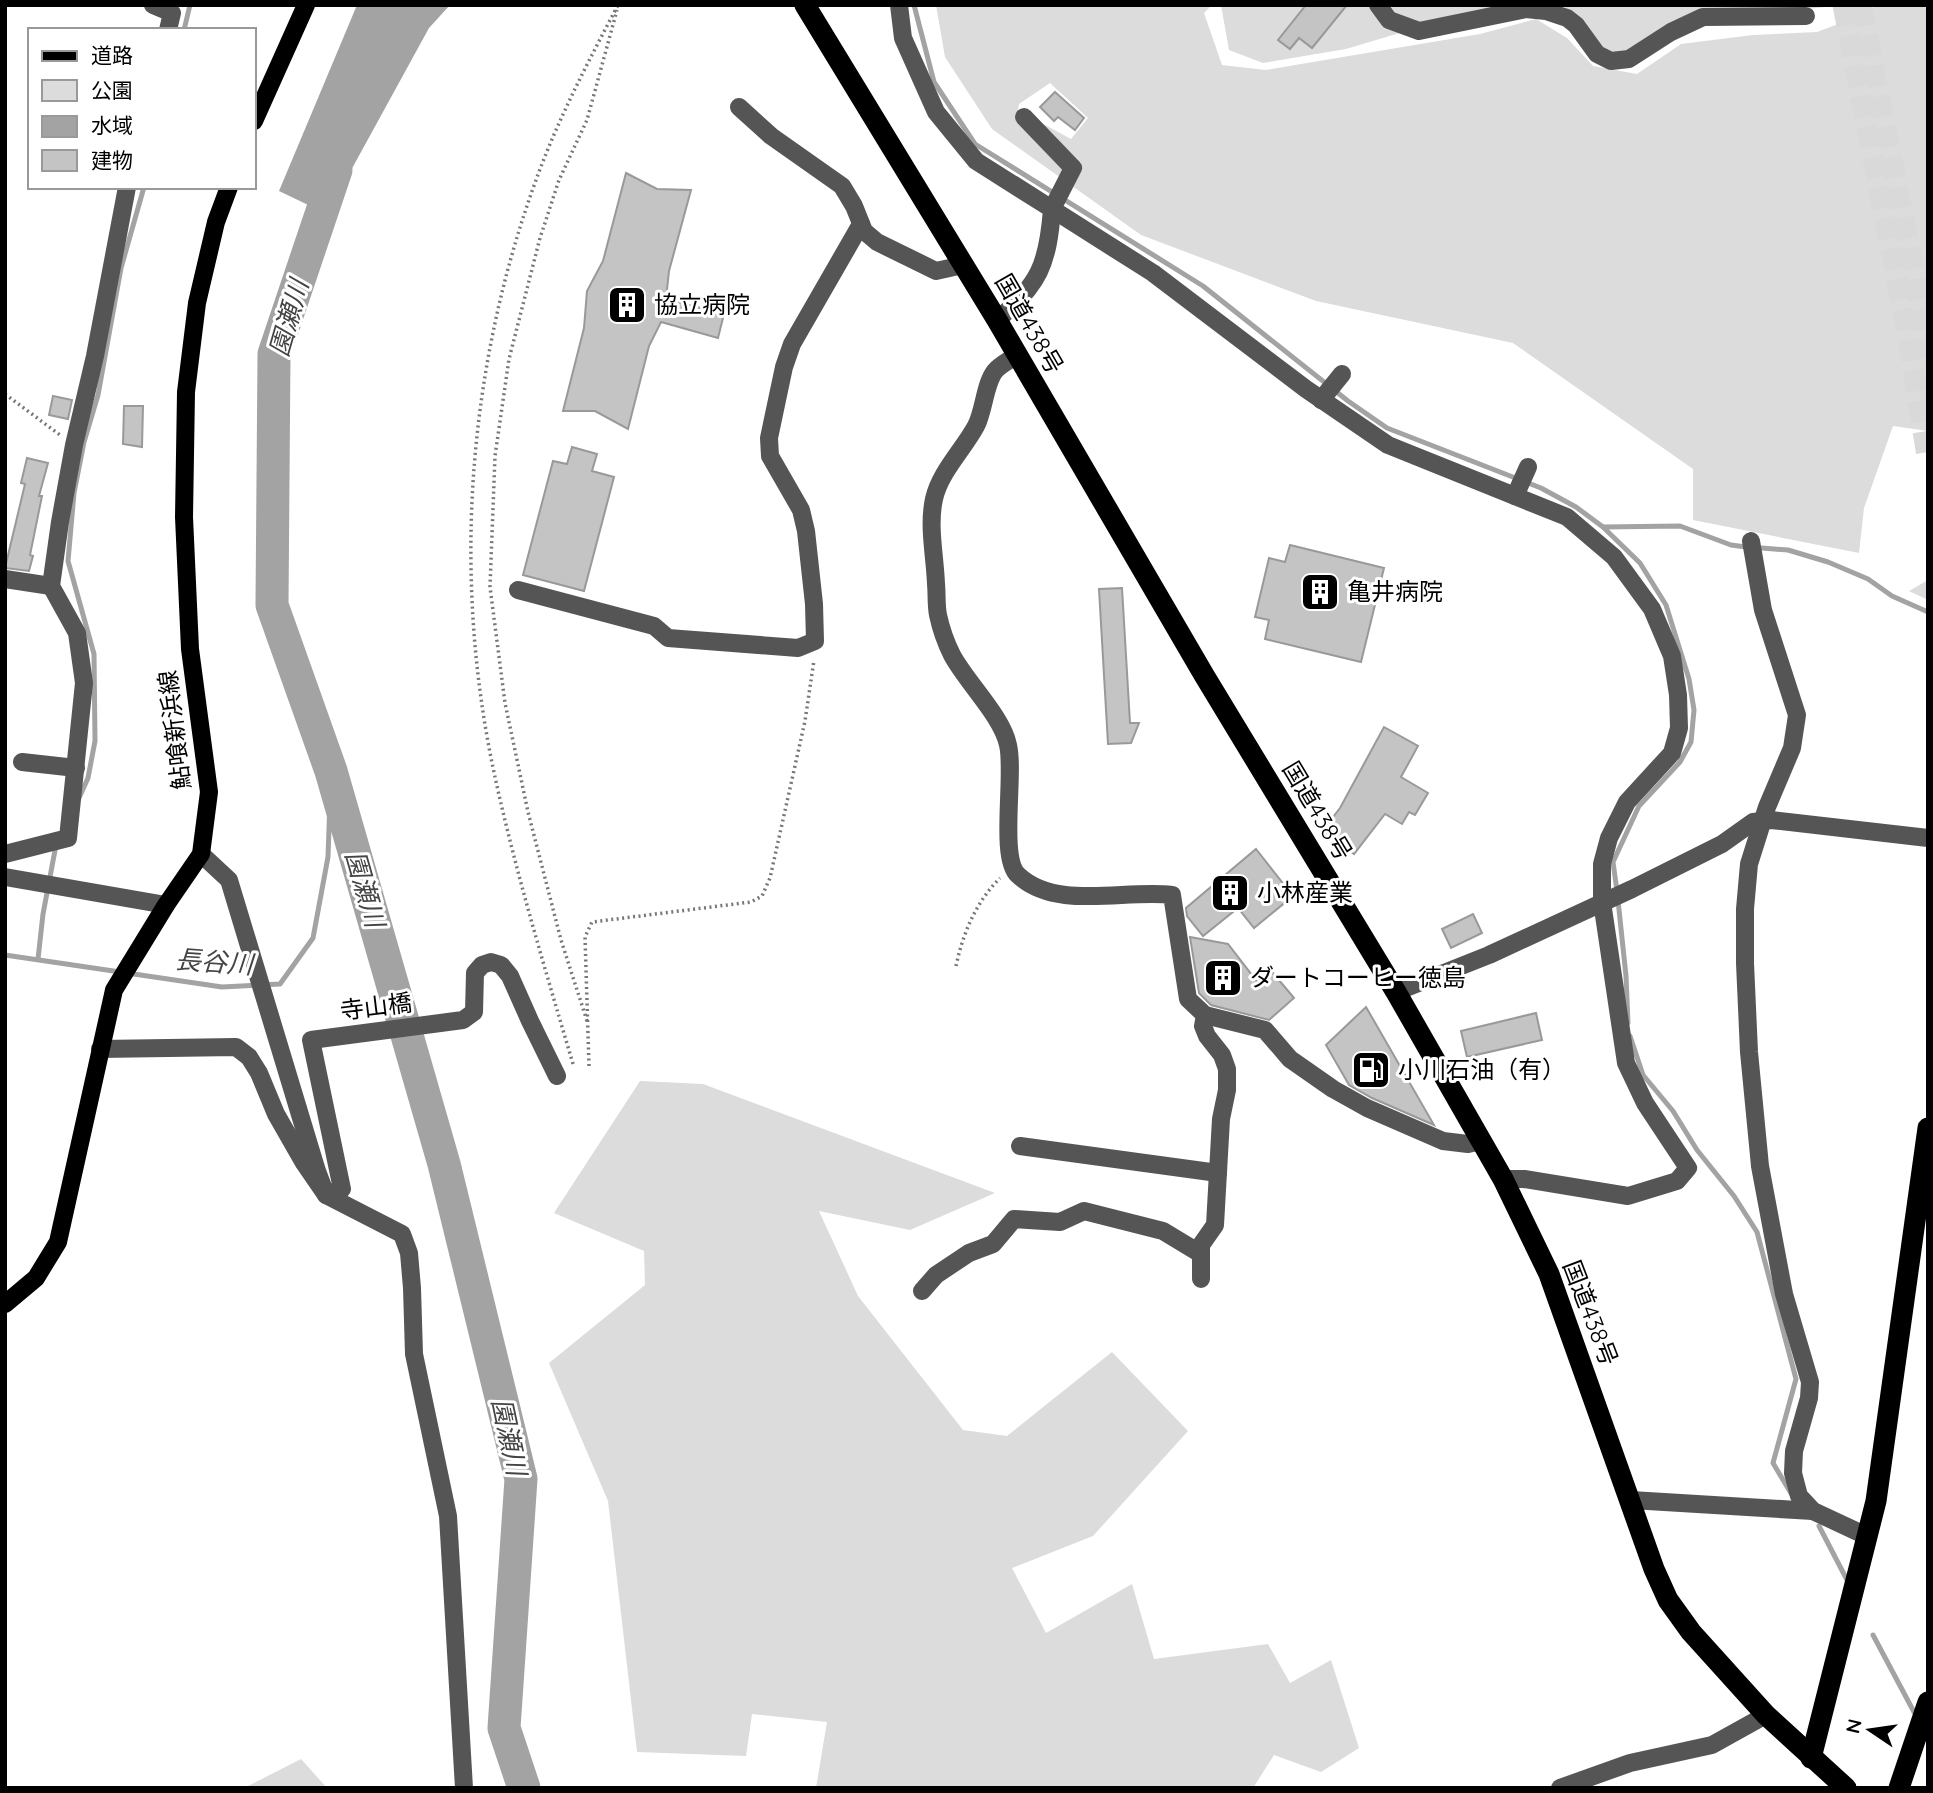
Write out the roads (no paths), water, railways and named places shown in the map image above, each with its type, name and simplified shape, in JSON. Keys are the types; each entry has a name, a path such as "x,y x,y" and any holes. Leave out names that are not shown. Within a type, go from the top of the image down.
{"highway":[{"name":"国道438号","path":"805,5 997,320 1197,663 1396,992 1503,1179 1549,1274 1654,1569 1668,1600 1691,1632 1766,1715 1846,1788"},
{"path":"1811,1758 1876,1501 1928,1128"},
{"path":"1899,1788 1928,1702"}],"main road":[{"path":"256,117 306,5"},
{"name":"鮎喰新浜線","path":"5,1304 36,1278 58,1242 114,990 201,854 209,792 190,649 184,517 186,392 197,303 216,222 228,189"}],"street":[{"path":"153,5 172,13 168,28"},
{"path":"899,5 903,38 936,112 976,162 1054,206 1153,273 1321,400 1388,445 1567,517 1614,557 1652,609 1672,656 1678,695 1679,728 1672,753 1627,802 1609,838 1602,864 1602,902 1626,1063 1645,1103 1688,1168 1677,1181 1628,1196 1524,1179 1503,1179"},
{"path":"1378,5 1389,20 1419,31 1526,9 1545,11 1567,18 1576,25 1597,54 1611,61 1629,60 1671,32 1703,18 1806,16"},
{"path":"739,107 771,136 842,186 864,231 877,242 936,271 963,265"},
{"path":"997,320 1017,303 1033,284 1043,265 1054,206 1073,168 1024,117"},
{"path":"5,854 68,838 83,683 77,632 51,586 74,445 95,356 127,189"},
{"path":"518,590 654,626 668,638 798,648 814,640 814,604 806,531 794,495 771,456 769,438 784,367 792,344 861,224"},
{"path":"1017,355 995,371 977,424 949,467 934,498 932,535 937,614 944,636 952,655 1002,729 1009,745 1012,787 1009,845 1011,865 1017,875 1041,889 1065,894 1089,897 1148,892 1172,895 1188,999 1205,1015 1265,1030 1290,1059 1333,1089 1367,1108 1443,1142 1468,1144 1481,1141"},
{"path":"1321,400 1342,374"},
{"path":"1515,496 1528,467"},
{"path":"1751,541 1763,610 1797,715 1792,748 1762,821 1749,864 1745,909 1745,963 1749,1052 1760,1166 1784,1294 1810,1382 1809,1398 1794,1451 1793,1473 1800,1496 1813,1511"},
{"path":"5,579 51,586"},
{"path":"22,762 76,768"},
{"path":"1396,992 1489,955 1632,889 1722,844 1753,822 1839,827 1928,838"},
{"path":"201,854 229,880 326,1195"},
{"path":"5,877 166,905"},
{"name":"寺山橋","path":"326,1195 342,1189 311,1040 463,1020 474,1012 475,973 482,965 491,962 501,965 510,976 558,1076"},
{"path":"1201,1279 1201,1245 1214,1225 1227,1069 1222,1055 1207,1036 1203,1026 1205,1015"},
{"path":"100,1049 236,1047 249,1057 259,1073 276,1114 304,1164 326,1195 402,1234 409,1252 414,1353 447,1516 464,1788"},
{"path":"1020,1146 1217,1173"},
{"path":"922,1291 936,1275 969,1253 993,1244 1014,1219 1060,1222 1084,1211 1163,1231 1201,1254"},
{"path":"1631,1500 1813,1511 1850,1529"},
{"path":"1560,1788 1630,1763 1712,1745 1766,1715"}],"water":[{"path":"357,5 450,5 429,28 327,214 279,191"}],"waterway":[{"path":"184,28 190,5"},
{"path":"914,5 934,82 975,144 1203,286 1348,401 1387,428 1541,488 1576,507 1603,527 1640,563 1666,605 1689,679 1694,710 1691,742 1680,762 1639,806 1613,862 1617,891"},
{"name":"園瀬川","path":"336,170 274,354 272,605 331,771 444,1164 521,1479 504,1728 524,1788"},
{"path":"79,798 88,778 95,741 94,654 68,561 74,493 84,442 98,395 121,268 143,189"},
{"path":"1603,527 1680,526 1731,545 1746,547"},
{"path":"1762,548 1788,550 1828,562 1868,579 1892,596 1928,612"},
{"name":"長谷川","path":"5,955 222,987 280,984 313,938 328,857 331,771"},
{"path":"38,959 56,845"},
{"path":"1618,900 1628,1023"},
{"path":"1630,1036 1643,1075 1673,1111 1697,1150 1734,1196 1757,1232 1796,1379 1773,1463 1792,1495"},
{"path":"1819,1526 1847,1580"},
{"path":"1873,1635 1914,1712"}],"tunnel":[{"path":"1843,5 1908,337 1928,462"},
{"path":"1861,5 1912,260 1928,357"}],"place":[{"name":"協立病院","path":"627,305"},
{"name":"亀井病院","path":"1320,592"},
{"name":"小林産業","path":"1230,893"},
{"name":"ダートコーヒー徳島","path":"1223,978"},
{"name":"小川石油（有）","path":"1371,1070"}]}
